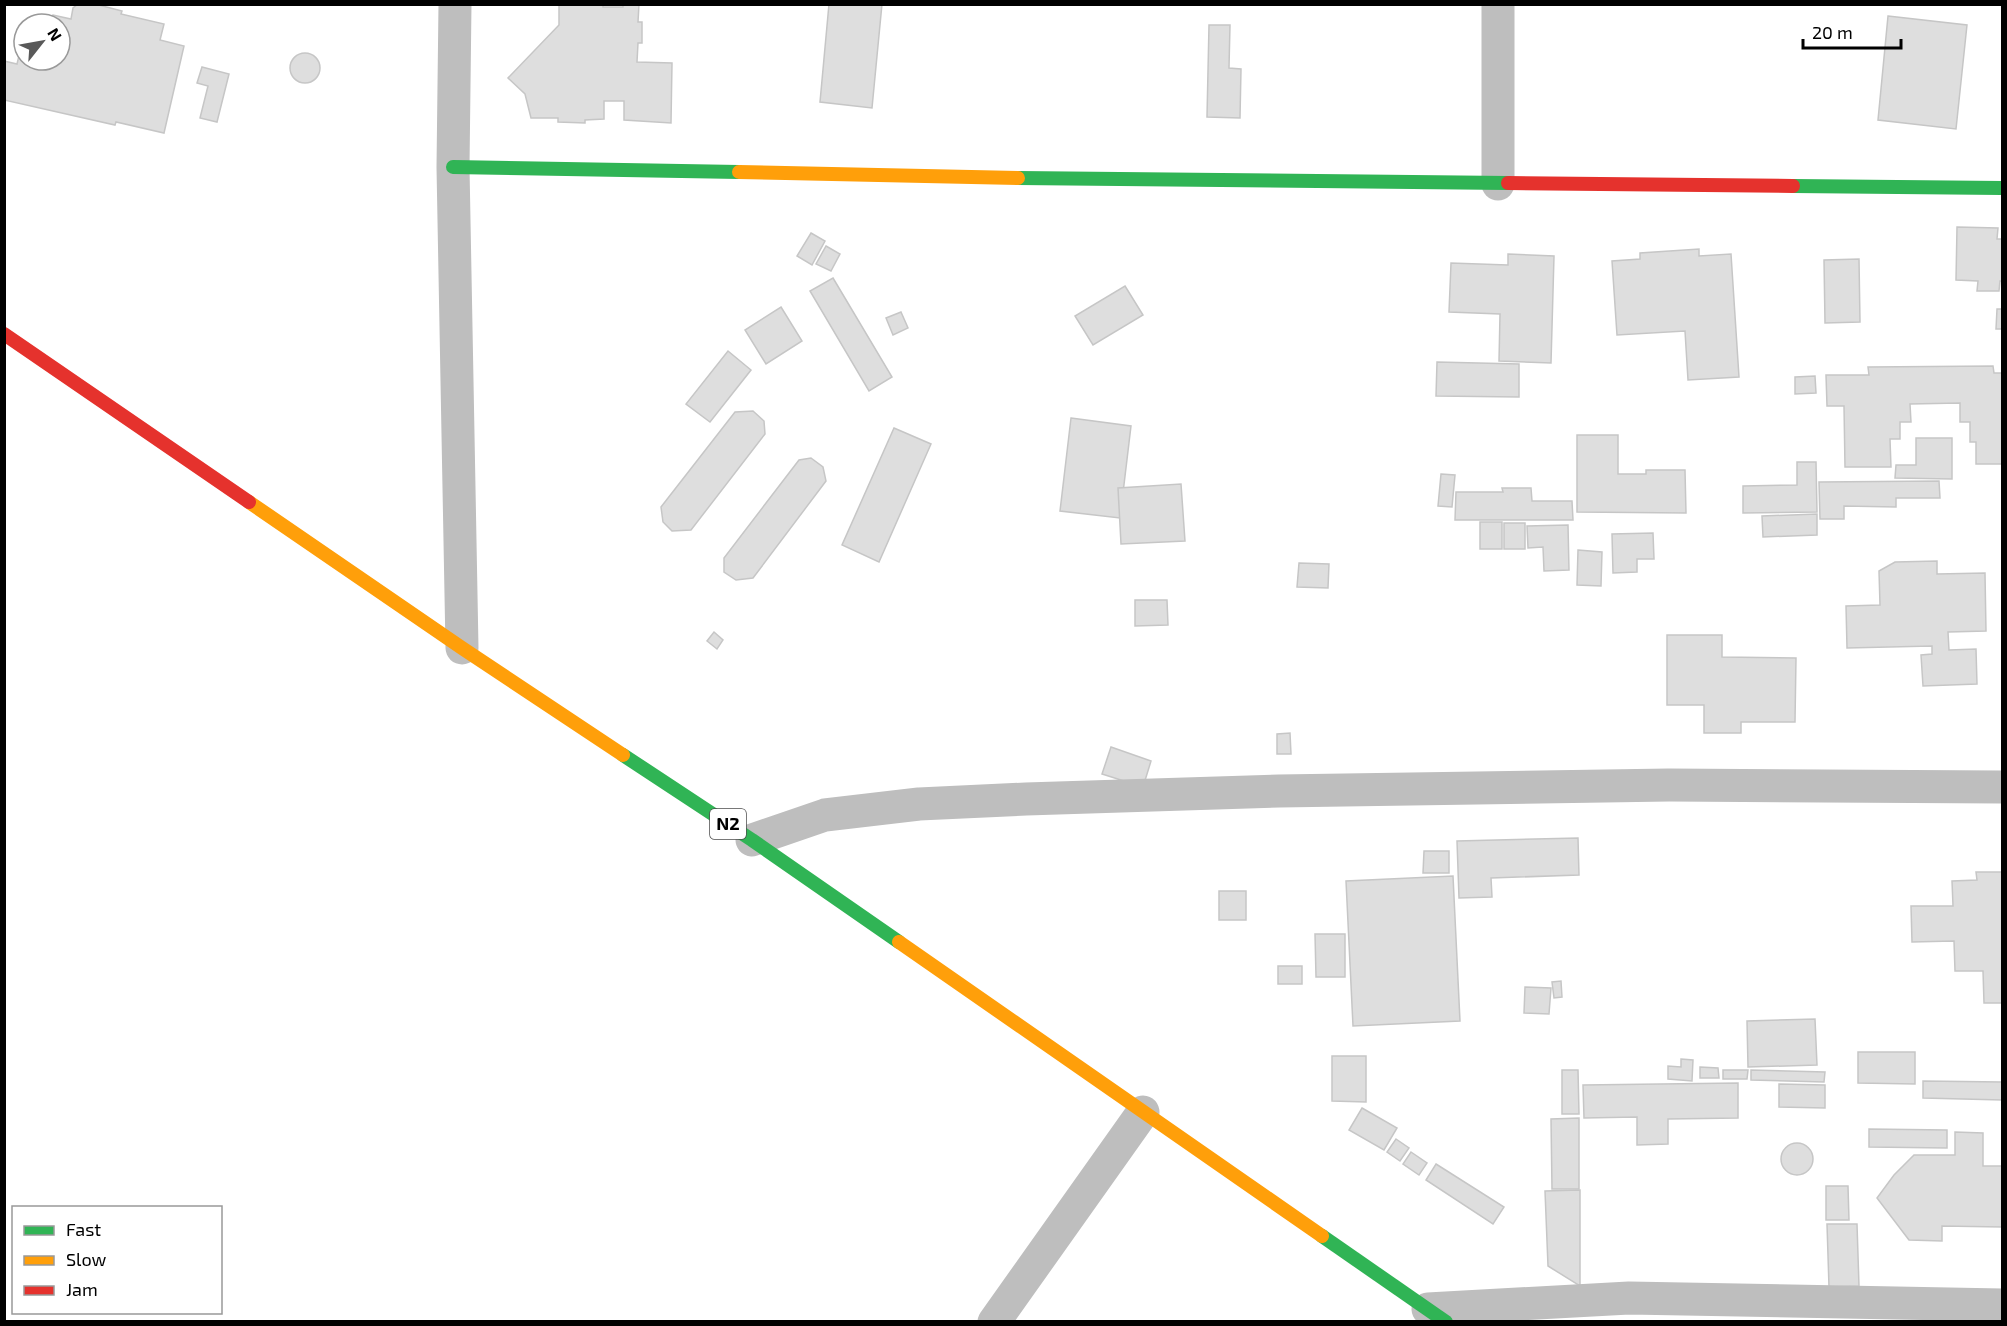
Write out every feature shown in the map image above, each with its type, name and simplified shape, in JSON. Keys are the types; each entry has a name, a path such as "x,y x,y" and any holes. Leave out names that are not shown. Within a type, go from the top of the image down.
{"main road":[{"path":"453,167 787,175 2002,188"},
{"name":"N2","path":"4,334 462,648 753,840 1437,1315"}],"street":[{"path":"455,4 453,167 462,648"},
{"path":"1498,4 1498,184"},
{"path":"753,840 825,815 919,804 1002,800 1291,790 1645,785 2002,787"},
{"path":"994,1322 1143,1112"},
{"path":"1437,1315 1629,1298 2002,1305"}],"building":[{"path":"78,4 95,4 122,11 121,14 164,24 160,40 184,46 164,133 116,122 115,125 4,100 4,61 12,63 12,72 72,72 73,8"},
{"path":"559,4 603,4 603,7 623,7 623,4 639,4 638,22 642,22 642,43 638,43 637,62 672,63 671,123 624,120 624,101 604,101 604,119 585,120 585,123 558,122 558,118 531,118 525,94 508,78 559,25"},
{"path":"829,4 882,4 872,108 820,102"},
{"path":"1888,16 1967,25 1956,129 1878,120"},
{"path":"1209,25 1230,25 1229,68 1241,69 1240,118 1207,117"},
{"path":"305,53 315,58 320,68 315,78 305,83 295,78 290,68 295,58"},
{"path":"202,67 229,74 217,122 200,118 208,86 197,83"},
{"path":"1957,227 1998,228 1997,239 2002,239 2002,281 2000,281 1999,291 1977,291 1978,281 1956,280"},
{"path":"811,233 825,241 812,265 797,256"},
{"path":"826,246 840,254 831,271 816,264"},
{"path":"1699,249 1699,256 1731,254 1739,377 1688,380 1685,331 1617,335 1612,261 1640,259 1640,253"},
{"path":"1508,254 1554,256 1551,363 1499,361 1500,314 1449,312 1451,263 1508,265"},
{"path":"1859,259 1860,322 1825,323 1824,260"},
{"path":"833,278 892,377 869,391 810,291"},
{"path":"1125,286 1143,315 1093,345 1075,316"},
{"path":"781,307 802,341 766,364 745,330"},
{"path":"1997,309 2002,309 2002,329 1996,329"},
{"path":"901,312 908,328 893,335 886,318"},
{"path":"728,351 751,370 710,422 686,404"},
{"path":"1437,362 1519,364 1519,397 1436,396"},
{"path":"1993,366 1994,373 2002,373 2002,464 1976,464 1976,442 1970,442 1970,422 1960,422 1960,403 1910,404 1911,422 1900,422 1900,439 1890,439 1891,467 1845,467 1844,406 1827,406 1826,375 1869,375 1868,367"},
{"path":"1815,376 1816,393 1795,394 1795,377"},
{"path":"753,411 764,421 765,434 691,530 672,531 663,522 661,507 735,412"},
{"path":"1071,418 1131,426 1120,518 1060,511"},
{"path":"894,428 931,444 879,562 842,545"},
{"path":"1577,435 1618,435 1618,474 1646,474 1646,470 1685,470 1686,513 1577,512"},
{"path":"1916,438 1952,438 1952,479 1895,478 1896,465 1916,465"},
{"path":"811,458 823,467 826,481 753,578 736,580 724,572 724,558 799,460"},
{"path":"1797,462 1816,462 1817,512 1743,513 1743,486 1797,485"},
{"path":"1441,474 1455,475 1452,507 1438,506"},
{"path":"1939,481 1940,498 1896,498 1896,507 1844,506 1844,519 1820,519 1819,482"},
{"path":"1181,484 1185,541 1121,544 1118,488"},
{"path":"1502,488 1531,488 1532,501 1572,501 1573,520 1455,520 1456,492 1503,492"},
{"path":"1817,514 1817,535 1763,537 1762,516"},
{"path":"1480,522 1502,522 1502,549 1480,549"},
{"path":"1504,523 1525,523 1525,549 1504,549"},
{"path":"1568,525 1569,570 1544,571 1543,547 1528,548 1527,526"},
{"path":"1653,533 1654,559 1637,559 1637,572 1613,573 1612,534"},
{"path":"1578,550 1602,552 1601,586 1577,585"},
{"path":"1937,561 1937,574 1985,573 1986,631 1948,632 1949,650 1976,649 1977,684 1923,686 1921,655 1932,654 1932,646 1847,648 1846,606 1880,605 1879,571 1895,562"},
{"path":"1299,563 1329,564 1328,588 1297,587"},
{"path":"1135,600 1167,600 1168,625 1135,626"},
{"path":"714,632 723,640 717,649 707,641"},
{"path":"1667,635 1722,635 1722,657 1796,658 1795,722 1741,722 1741,733 1704,733 1704,705 1667,705"},
{"path":"1290,733 1291,754 1277,754 1277,734"},
{"path":"1111,747 1151,761 1143,787 1102,774"},
{"path":"1578,838 1579,875 1491,878 1492,897 1459,898 1457,841"},
{"path":"1424,851 1449,851 1449,873 1423,873"},
{"path":"1976,872 2002,872 2002,1003 1984,1003 1983,971 1955,971 1954,941 1912,942 1911,906 1953,906 1952,881 1977,880"},
{"path":"1453,876 1460,1021 1353,1026 1346,881"},
{"path":"1219,891 1246,891 1246,920 1219,920"},
{"path":"1315,934 1345,934 1345,977 1316,977"},
{"path":"1278,966 1302,966 1302,984 1278,984"},
{"path":"1561,981 1562,997 1554,998 1552,982"},
{"path":"1525,987 1551,988 1549,1014 1524,1013"},
{"path":"1815,1019 1817,1065 1748,1067 1747,1021"},
{"path":"1858,1052 1915,1052 1915,1084 1858,1083"},
{"path":"1332,1056 1366,1056 1366,1102 1332,1101"},
{"path":"1681,1059 1693,1060 1692,1081 1668,1079 1668,1066 1681,1067"},
{"path":"1700,1067 1718,1068 1719,1078 1700,1078"},
{"path":"1562,1070 1578,1070 1579,1114 1562,1114"},
{"path":"1723,1070 1748,1070 1747,1079 1723,1079"},
{"path":"1751,1070 1825,1072 1824,1082 1751,1080"},
{"path":"1923,1081 2002,1082 2002,1100 1923,1098"},
{"path":"1738,1083 1738,1118 1668,1119 1668,1144 1637,1145 1637,1117 1584,1118 1583,1085"},
{"path":"1779,1084 1825,1085 1825,1108 1779,1107"},
{"path":"1362,1108 1397,1128 1384,1150 1349,1130"},
{"path":"1579,1118 1579,1189 1552,1189 1551,1119"},
{"path":"1869,1129 1947,1130 1947,1148 1869,1147"},
{"path":"1955,1132 1983,1133 1983,1166 2002,1166 2002,1227 1942,1226 1942,1241 1909,1240 1877,1198 1894,1175 1914,1155 1955,1155"},
{"path":"1396,1139 1409,1148 1400,1161 1387,1152"},
{"path":"1797,1143 1808,1148 1813,1159 1808,1170 1797,1175 1786,1170 1781,1159 1786,1148"},
{"path":"1411,1152 1427,1163 1419,1175 1403,1164"},
{"path":"1436,1164 1504,1207 1493,1224 1426,1180"},
{"path":"1826,1186 1848,1186 1849,1220 1826,1220"},
{"path":"1580,1190 1580,1286 1548,1266 1545,1191"},
{"path":"1827,1224 1857,1224 1859,1286 1829,1287"}],"traffic: fast":[{"path":"453,167 739,172"},
{"path":"1018,178 1508,183"},
{"path":"1793,186 2002,188"},
{"path":"623,755 752,840 899,942"},
{"path":"1322,1236 1446,1322"}],"traffic: slow":[{"path":"739,172 1018,178"},
{"path":"249,502 623,755"},
{"path":"899,942 1322,1236"}],"traffic: jam":[{"path":"1508,183 1793,186"},
{"path":"4,334 249,502"}]}
